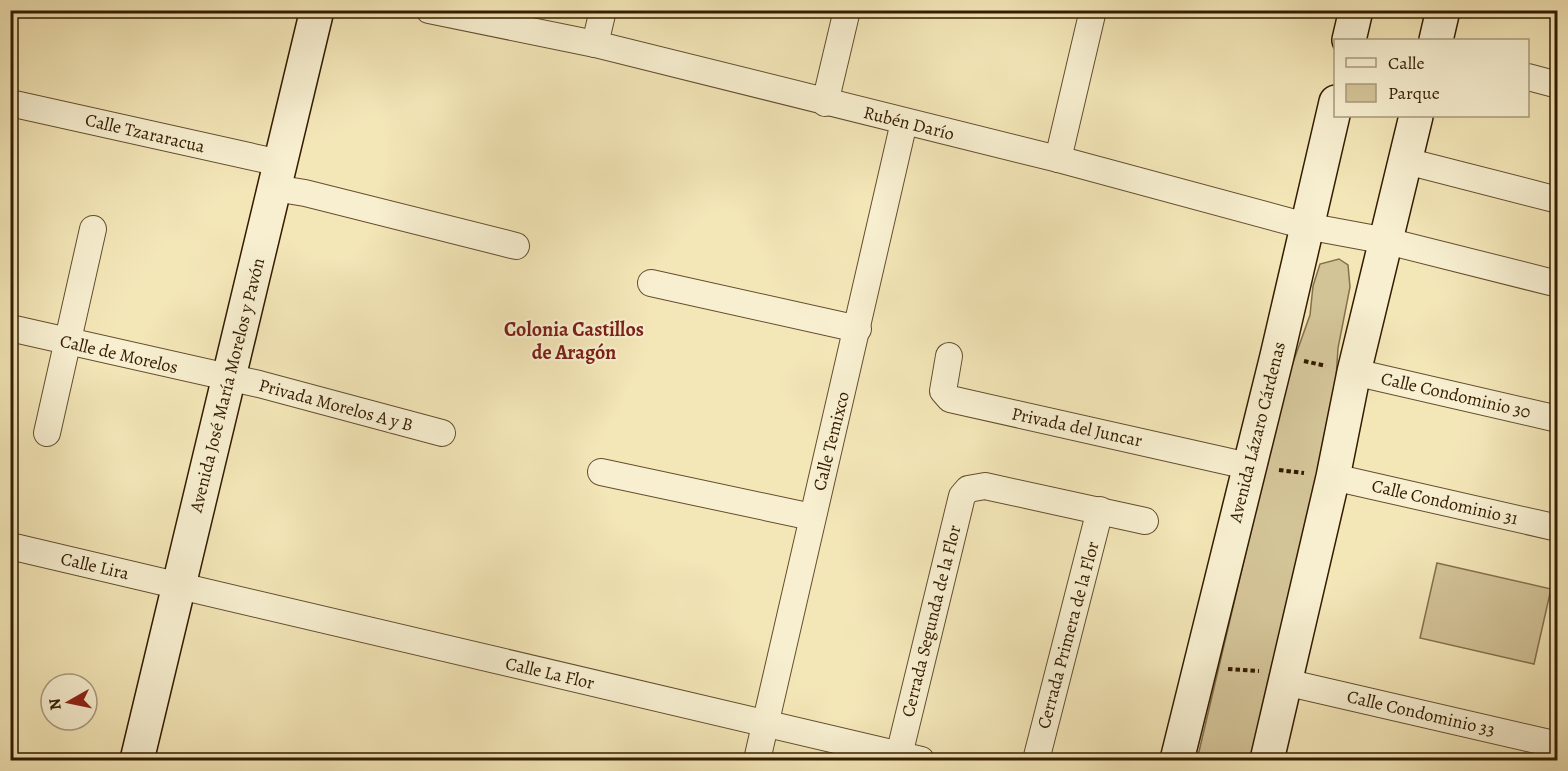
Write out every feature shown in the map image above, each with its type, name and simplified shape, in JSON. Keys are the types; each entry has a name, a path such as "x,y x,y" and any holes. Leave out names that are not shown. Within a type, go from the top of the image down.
{"street":[{"name":"Avenida José María Morelos y Pavón","path":"137,760 317,10"},
{"name":"Rubén Darío","path":"429,10 595,44 825,103 1058,159 1306,226 1387,241 1557,284"},
{"path":"595,44 603,10"},
{"path":"825,103 847,10"},
{"path":"1058,159 1093,10"},
{"path":"1349,39 1356,10"},
{"path":"1436,39 1443,10"},
{"path":"1529,78 1557,85"},
{"name":"Calle Tzararacua","path":"10,103 277,175 304,193 516,246"},
{"name":"Avenida Lázaro Cárdenas","path":"1177,760 1277,356 1334,106"},
{"path":"1267,760 1333,477 1354,372 1416,117"},
{"name":"Calle Temixco","path":"757,760 904,122"},
{"path":"1406,161 1557,200"},
{"path":"47,433 93,229"},
{"path":"651,283 858,329"},
{"name":"Calle de Morelos","path":"10,328 229,378"},
{"name":"Privada del Juncar","path":"949,356 943,385 945,396 950,399 1248,466"},
{"name":"Calle Condominio 30","path":"1354,372 1557,419"},
{"name":"Privada Morelos A y B","path":"229,378 442,433"},
{"path":"601,472 812,517"},
{"name":"Calle Condominio 31","path":"1333,477 1557,528"},
{"name":"Cerrada Segunda de la Flor","path":"910,758 962,496 968,489 985,486 1100,510"},
{"path":"1100,510 1146,521"},
{"name":"Cerrada Primera de la Flor","path":"1036,760 1100,510"},
{"name":"Calle Lira","path":"10,546 179,585"},
{"name":"Calle La Flor","path":"179,585 910,758"},
{"name":"Calle Condominio 33","path":"1286,677 1557,745"}],"path":[{"path":"1277,356 1354,372"},
{"path":"1248,466 1333,477"},
{"path":"1200,667 1286,677"}],"green space":[{"path":"1339,259 1348,265 1350,287 1338,348 1334,409 1253,760 1197,760 1286,382 1310,315 1313,286 1320,264"},
{"path":"1437,563 1551,589 1534,664 1420,638"}],"district":[{"name":"Colonia Castillos de Aragón","path":"574,340"}]}
